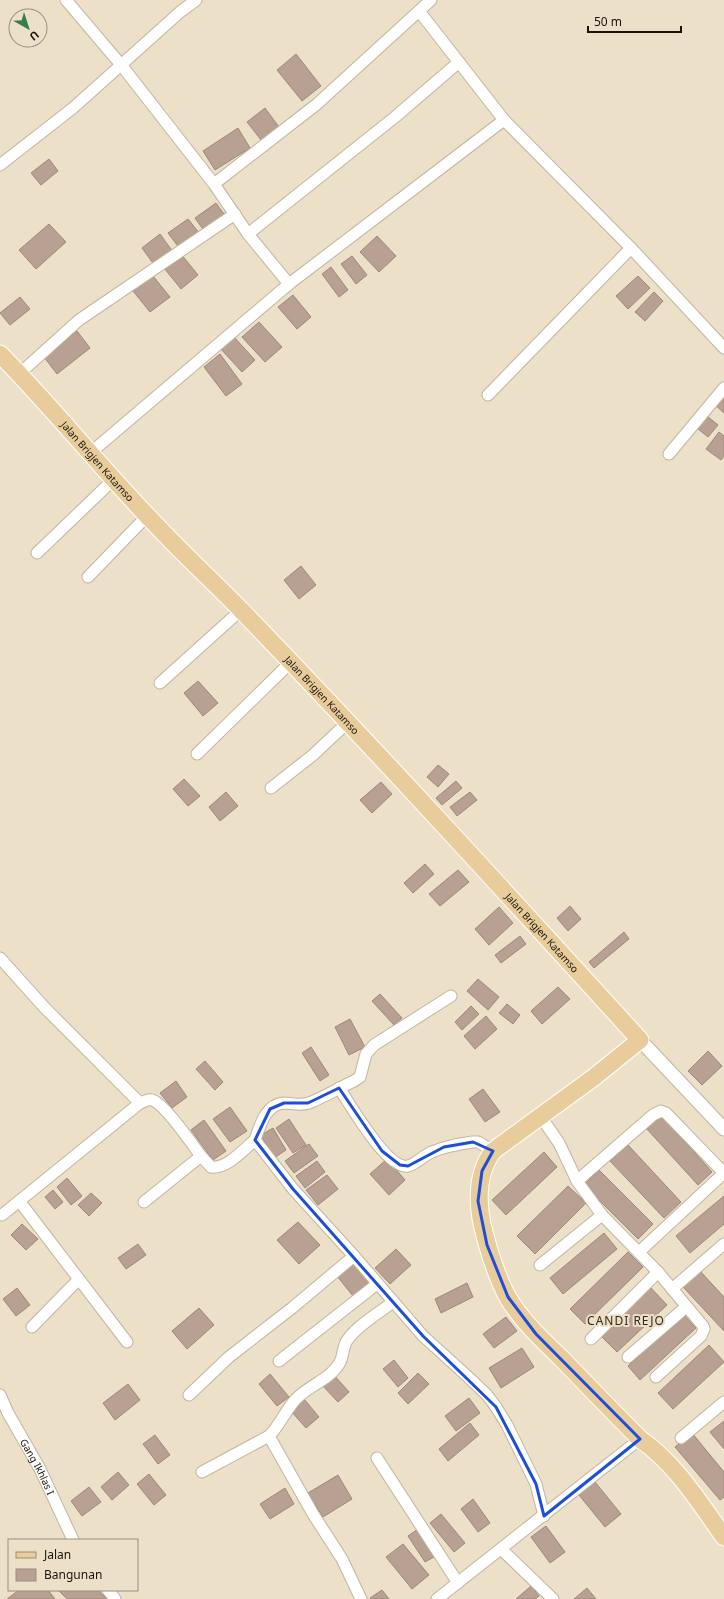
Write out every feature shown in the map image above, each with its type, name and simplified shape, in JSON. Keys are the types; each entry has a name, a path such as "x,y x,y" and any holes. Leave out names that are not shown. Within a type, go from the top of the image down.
{"main road":[{"name":"Jalan Brigjen Katamso","path":"0,354 113,480 291,662 511,898 640,1040"},
{"path":"640,1040 593,1078 493,1152 487,1159 482,1171 478,1201 487,1245 495,1272 508,1298 536,1334 640,1439 653,1448 669,1463 724,1537"}],"street":[{"path":"66,0 122,66 214,184 248,234 289,284"},
{"path":"0,165 58,121 122,66 180,12 196,0"},
{"path":"214,184 317,104 431,0"},
{"path":"419,11 504,120 631,248 724,348"},
{"path":"248,234 395,117 459,62"},
{"path":"89,454 289,284 504,120"},
{"path":"19,374 79,320 235,214"},
{"path":"488,395 631,248"},
{"path":"669,454 724,388"},
{"path":"37,553 113,480"},
{"path":"88,577 147,516"},
{"path":"160,683 241,610"},
{"path":"197,754 291,662"},
{"path":"271,788 313,755 347,723"},
{"path":"0,958 44,1007 140,1103"},
{"path":"2,1215 20,1202 140,1103 148,1100 158,1102 200,1156 211,1167 217,1168 228,1162 255,1140 262,1120 270,1109 276,1104 308,1103 360,1077 366,1054 374,1045 451,996"},
{"path":"640,1040 724,1129"},
{"path":"339,1088 382,1151 393,1162 400,1165 408,1166 430,1152 444,1147 473,1142 478,1142 493,1152"},
{"path":"577,1181 653,1115 661,1111 666,1113 724,1173 639,1252"},
{"path":"541,1116 559,1143 577,1181 602,1215 658,1272 701,1323 704,1330 703,1333 656,1376"},
{"path":"255,1140 293,1189 354,1256 423,1336 472,1380 496,1407 507,1425 536,1484 544,1516"},
{"path":"144,1202 200,1156"},
{"path":"20,1202 126,1342"},
{"path":"540,1264 602,1215"},
{"path":"672,1289 724,1244"},
{"path":"189,1394 229,1358 354,1256"},
{"path":"591,1339 658,1272"},
{"path":"32,1327 79,1279"},
{"path":"279,1361 378,1284"},
{"path":"202,1472 269,1436 296,1399 339,1364 344,1345 348,1338 393,1302"},
{"path":"628,1357 686,1307"},
{"name":"Gang Ikhlas I","path":"0,1395 8,1413 40,1469 73,1539"},
{"path":"681,1438 724,1402"},
{"path":"269,1436 313,1514 342,1559 361,1599"},
{"path":"437,1599 640,1439"},
{"path":"377,1458 458,1582"},
{"path":"501,1549 553,1599"},
{"path":"109,1591 115,1599"}],"highlighted area":[{"path":"339,1088 382,1151 400,1165 408,1166 444,1147 473,1142 493,1151 482,1171 478,1201 487,1245 508,1297 536,1334 640,1439 544,1516 536,1484 496,1407 423,1336 293,1189 255,1140 270,1109 284,1103 308,1103"}],"building":[{"path":"296,54 321,86 302,101 277,70"},
{"path":"265,108 279,127 261,140 247,122"},
{"path":"238,128 250,148 215,170 203,151"},
{"path":"49,159 58,171 41,185 31,173"},
{"path":"216,203 226,217 205,232 195,218"},
{"path":"188,219 200,234 180,249 168,233"},
{"path":"49,224 66,242 36,269 19,250"},
{"path":"160,234 173,252 155,266 142,248"},
{"path":"377,236 396,256 379,272 360,252"},
{"path":"181,254 198,275 181,289 164,268"},
{"path":"352,256 367,275 356,284 341,264"},
{"path":"331,267 348,290 339,297 322,274"},
{"path":"153,276 170,297 150,312 133,291"},
{"path":"638,276 650,288 628,309 616,296"},
{"path":"654,292 663,301 645,321 635,312"},
{"path":"293,295 311,317 297,329 278,307"},
{"path":"20,297 30,309 10,325 0,313"},
{"path":"259,322 282,347 265,362 242,337"},
{"path":"77,331 90,348 57,374 44,357"},
{"path":"233,336 255,360 242,372 220,348"},
{"path":"220,354 242,384 226,396 204,367"},
{"path":"724,393 724,413 713,403"},
{"path":"707,416 718,425 708,437 697,428"},
{"path":"719,432 724,436 724,456 721,460 706,449"},
{"path":"301,566 316,585 299,599 284,580"},
{"path":"198,681 218,703 203,716 184,693"},
{"path":"438,765 449,774 438,787 427,777"},
{"path":"184,779 200,796 188,806 173,789"},
{"path":"456,781 462,788 442,805 436,798"},
{"path":"381,782 392,794 372,813 360,800"},
{"path":"226,792 238,806 220,821 209,807"},
{"path":"470,792 477,800 457,816 450,807"},
{"path":"425,864 434,874 413,893 404,883"},
{"path":"458,870 469,882 440,906 429,894"},
{"path":"570,906 581,919 568,931 557,918"},
{"path":"499,907 513,923 489,945 475,929"},
{"path":"624,932 629,939 594,968 589,962"},
{"path":"520,936 526,944 501,963 495,955"},
{"path":"478,979 499,997 488,1010 467,991"},
{"path":"558,987 570,999 542,1024 531,1011"},
{"path":"380,994 402,1018 394,1025 372,1001"},
{"path":"507,1004 520,1015 513,1024 499,1013"},
{"path":"471,1006 479,1014 462,1030 455,1022"},
{"path":"486,1016 497,1029 475,1049 464,1036"},
{"path":"350,1019 365,1047 349,1055 335,1027"},
{"path":"311,1047 329,1075 320,1081 302,1053"},
{"path":"708,1051 722,1066 702,1085 688,1071"},
{"path":"205,1061 223,1082 215,1090 196,1069"},
{"path":"176,1081 187,1097 172,1108 160,1093"},
{"path":"483,1089 500,1112 485,1122 469,1099"},
{"path":"230,1107 247,1131 230,1142 213,1119"},
{"path":"660,1114 712,1172 698,1185 646,1128"},
{"path":"289,1119 306,1145 293,1153 276,1128"},
{"path":"204,1120 226,1151 213,1160 191,1130"},
{"path":"273,1128 286,1150 274,1158 261,1135"},
{"path":"309,1144 318,1156 294,1173 285,1161"},
{"path":"628,1145 681,1202 664,1218 610,1161"},
{"path":"544,1152 557,1167 506,1215 492,1200"},
{"path":"387,1159 405,1180 389,1195 370,1174"},
{"path":"317,1161 325,1172 305,1188 296,1176"},
{"path":"599,1170 653,1224 638,1239 584,1185"},
{"path":"327,1175 338,1189 318,1205 306,1190"},
{"path":"67,1178 82,1196 71,1205 57,1187"},
{"path":"568,1186 586,1203 535,1254 517,1236"},
{"path":"53,1190 63,1202 55,1209 45,1197"},
{"path":"91,1193 102,1203 89,1216 78,1205"},
{"path":"724,1196 724,1224 690,1253 676,1236"},
{"path":"298,1222 320,1245 299,1264 277,1240"},
{"path":"22,1224 38,1239 26,1250 11,1235"},
{"path":"604,1233 617,1249 563,1294 550,1278"},
{"path":"138,1244 146,1255 126,1269 118,1258"},
{"path":"396,1249 411,1265 390,1284 375,1268"},
{"path":"628,1252 643,1267 585,1324 570,1309"},
{"path":"354,1263 370,1282 353,1296 337,1276"},
{"path":"700,1271 724,1297 724,1331 683,1287"},
{"path":"467,1283 473,1297 441,1313 435,1299"},
{"path":"650,1287 667,1305 617,1352 600,1335"},
{"path":"17,1288 30,1305 16,1316 3,1299"},
{"path":"199,1308 214,1325 187,1349 172,1331"},
{"path":"683,1314 696,1328 640,1380 628,1366"},
{"path":"506,1317 517,1331 494,1348 483,1334"},
{"path":"709,1345 724,1362 673,1409 658,1393"},
{"path":"522,1348 534,1367 501,1388 489,1368"},
{"path":"394,1360 408,1378 398,1387 383,1369"},
{"path":"418,1373 429,1384 408,1404 398,1393"},
{"path":"270,1374 289,1397 277,1406 259,1384"},
{"path":"333,1374 349,1392 338,1402 322,1385"},
{"path":"128,1384 140,1400 115,1420 103,1403"},
{"path":"469,1398 480,1413 456,1431 445,1416"},
{"path":"304,1399 319,1417 306,1428 291,1411"},
{"path":"724,1421 724,1449 710,1432"},
{"path":"470,1423 479,1435 448,1461 439,1449"},
{"path":"692,1433 724,1472 724,1497 720,1500 675,1447"},
{"path":"155,1435 170,1455 158,1464 143,1444"},
{"path":"118,1472 129,1485 112,1500 101,1487"},
{"path":"149,1474 166,1495 154,1505 137,1484"},
{"path":"338,1475 352,1499 323,1517 308,1493"},
{"path":"595,1482 621,1514 605,1527 579,1495"},
{"path":"89,1487 101,1502 82,1516 71,1501"},
{"path":"285,1488 294,1504 270,1519 260,1504"},
{"path":"473,1499 490,1523 478,1532 461,1509"},
{"path":"441,1514 465,1543 454,1552 430,1523"},
{"path":"546,1526 565,1552 550,1563 531,1537"},
{"path":"421,1527 439,1554 425,1562 408,1536"},
{"path":"403,1544 429,1575 412,1589 386,1557"},
{"path":"531,1586 539,1596 535,1599 516,1599"},
{"path":"587,1588 596,1599 574,1599"},
{"path":"382,1590 389,1599 370,1598"},
{"path":"18,1591 49,1591 55,1599 7,1599"},
{"path":"59,1591 99,1591 107,1599 67,1599"}],"district":[{"name":"CANDI REJO","path":"626,1320"}]}
